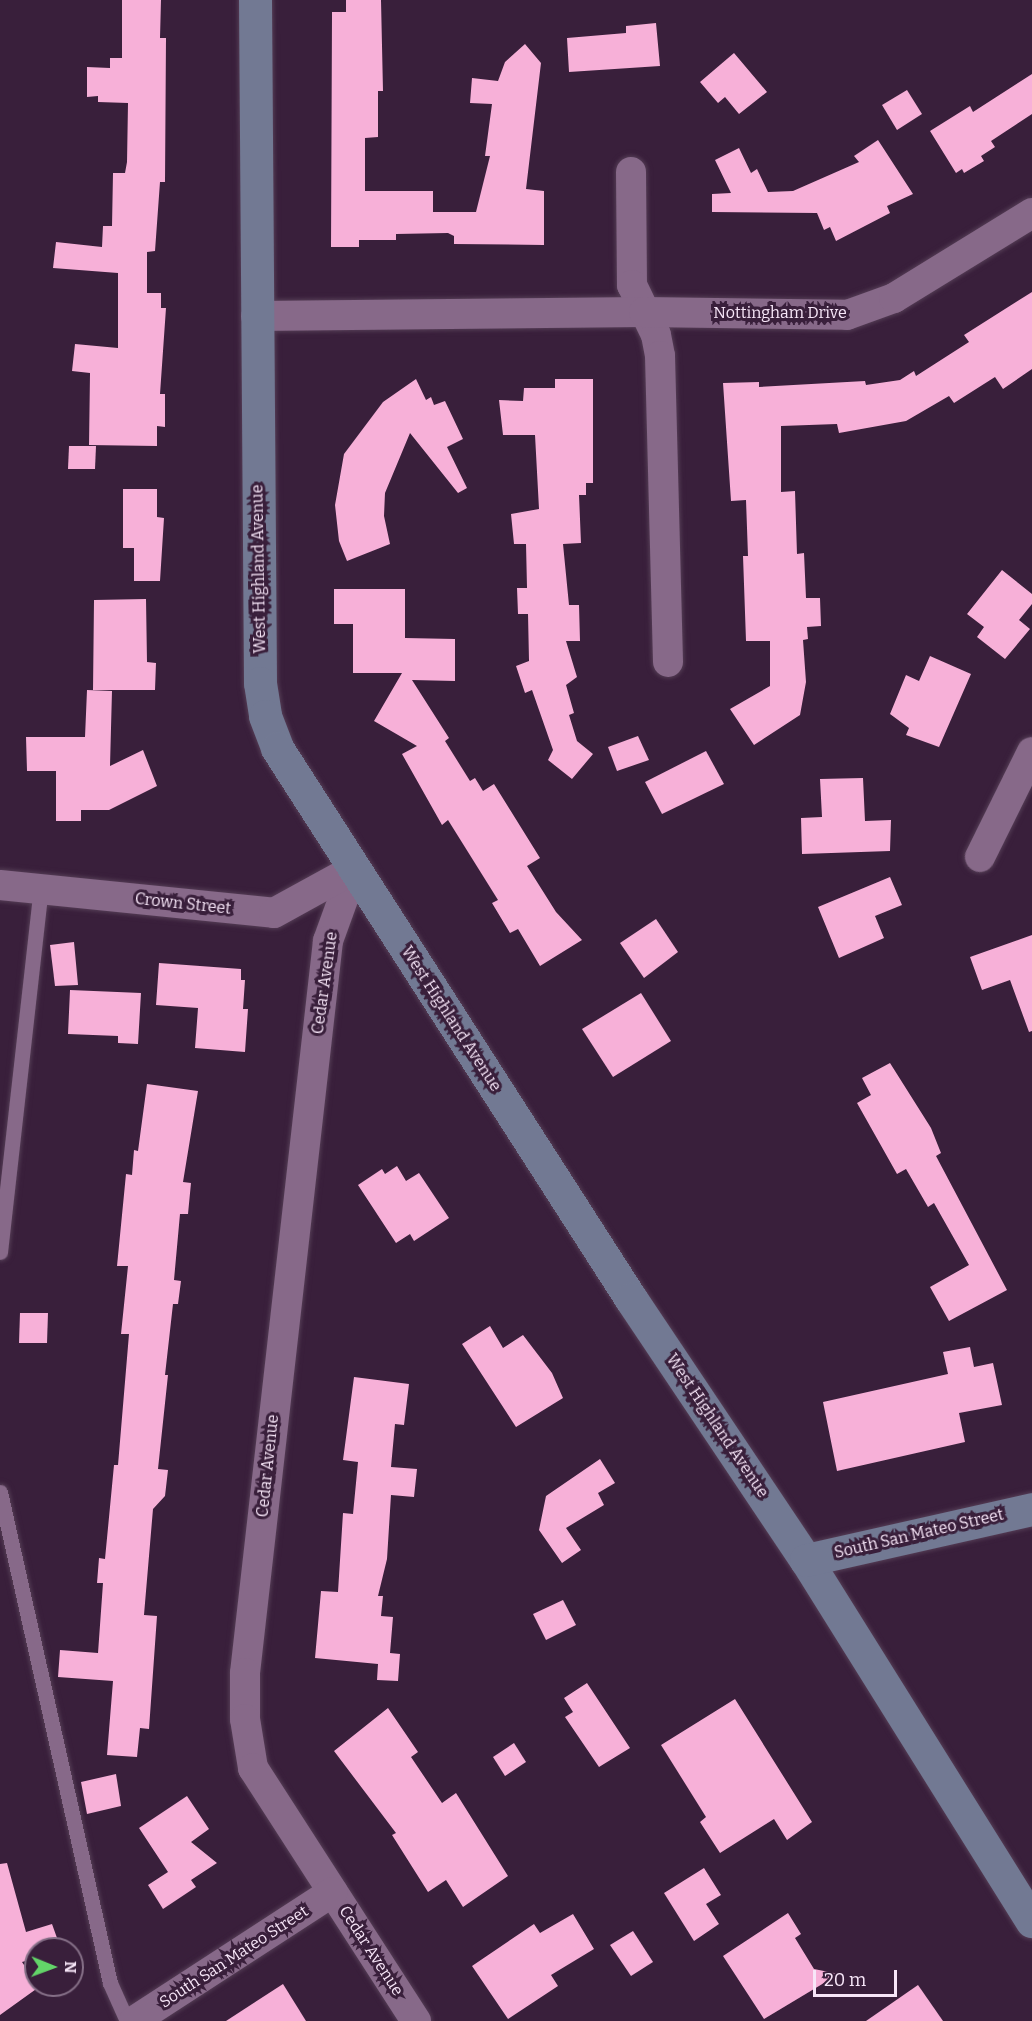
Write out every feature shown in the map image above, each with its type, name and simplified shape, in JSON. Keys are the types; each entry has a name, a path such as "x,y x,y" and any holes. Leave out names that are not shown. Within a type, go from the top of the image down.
{"street":[{"name":"West Highland Avenue","path":"255,0 260,683 265,716 278,748 354,868 631,1299 806,1560 1032,1921"},
{"path":"631,172 632,285 656,335 660,356 668,662"},
{"name":"Nottingham Drive","path":"256,316 644,312 847,315 894,298 1032,213"},
{"path":"980,857 1032,752"},
{"name":"Crown Street","path":"0,885 274,913 354,868"},
{"name":"Cedar Avenue","path":"354,868 328,941 245,1673 245,1719 253,1768 416,2021"},
{"name":"South San Mateo Street","path":"806,1560 1032,1509"},
{"name":"South San Mateo Street","path":"134,2021 333,1892"}],"lane":[{"path":"0,1252 41,888"},
{"path":"0,1492 110,1983 127,2021"}],"building":[{"path":"122,0 161,0 160,38 166,38 165,182 160,182 155,251 147,252 147,293 161,293 161,308 166,308 160,394 165,394 165,427 157,426 157,446 89,445 90,373 72,371 75,344 118,348 118,273 53,268 56,242 102,247 103,226 112,226 113,173 125,173 127,162 128,103 98,102 98,96 87,97 87,67 110,68 110,58 122,58"},
{"path":"346,0 381,0 383,91 378,91 378,137 365,138 365,191 433,191 433,212 476,212 490,156 485,156 492,104 470,103 472,78 498,81 505,62 525,44 541,63 526,189 544,191 544,245 454,244 454,236 448,233 396,234 396,240 359,240 359,247 331,247 332,12 346,12"},
{"path":"656,23 660,66 569,72 567,38 626,33 626,26"},
{"path":"734,53 767,92 739,114 725,97 718,103 700,82"},
{"path":"1032,74 1032,114 991,141 995,147 981,156 984,161 964,173 962,169 956,173 930,131 970,106 973,112"},
{"path":"907,90 922,114 897,130 882,105"},
{"path":"878,140 913,194 887,206 890,213 836,241 830,227 824,230 817,213 712,212 712,194 731,193 715,160 739,148 751,173 757,169 768,192 793,191 859,162 854,156"},
{"path":"1032,292 1032,369 1003,389 995,377 954,403 949,396 906,421 839,433 837,424 781,426 781,492 795,491 797,554 804,553 806,598 820,598 821,626 807,627 808,639 803,640 806,682 800,715 754,745 730,709 770,686 770,641 746,641 743,556 748,556 746,500 731,501 723,383 759,382 759,387 865,381 866,385 900,380 914,371 916,376 969,342 964,335"},
{"path":"416,379 426,400 431,397 434,405 445,401 463,439 447,447 467,488 458,493 410,433 385,493 384,516 390,544 347,561 339,541 335,505 344,454 383,402"},
{"path":"555,379 593,379 593,483 586,483 586,495 579,495 581,543 563,544 569,605 579,605 580,641 566,641 577,677 566,685 574,713 569,715 577,741 593,754 572,779 548,760 553,750 532,690 525,693 516,666 529,661 528,614 518,614 517,588 527,588 526,544 514,544 511,514 539,509 535,435 503,435 499,400 523,401 524,388 555,388"},
{"path":"69,446 96,446 95,469 68,469"},
{"path":"123,489 157,489 157,517 164,518 160,581 134,581 134,548 123,548"},
{"path":"1002,570 1032,594 1032,604 1019,620 1030,629 1005,659 977,637 984,627 967,614"},
{"path":"334,589 405,589 405,638 455,639 455,681 412,680 449,738 445,741 470,781 475,778 483,791 494,784 540,858 527,866 556,912 582,940 540,966 518,929 510,933 492,903 498,900 448,820 442,825 402,754 417,746 374,721 402,673 353,673 353,624 334,624"},
{"path":"146,599 147,662 156,663 155,690 93,690 94,600"},
{"path":"930,656 971,674 939,747 906,735 909,728 890,714 906,675 919,681"},
{"path":"87,690 112,691 110,766 143,750 157,786 109,810 81,810 81,821 56,821 56,771 27,771 26,737 85,737"},
{"path":"638,736 649,760 617,771 608,747"},
{"path":"706,751 724,784 662,814 645,782"},
{"path":"863,778 865,821 891,820 890,851 802,854 801,818 822,817 820,779"},
{"path":"890,877 902,905 875,916 884,938 839,958 818,907"},
{"path":"656,919 678,952 644,978 620,943"},
{"path":"1032,935 1032,1031 1029,1032 1010,980 982,990 970,957"},
{"path":"74,942 78,985 55,986 50,945"},
{"path":"159,963 241,969 241,980 245,980 243,1009 248,1009 245,1052 195,1048 198,1008 156,1005"},
{"path":"70,990 141,993 138,1044 118,1043 118,1036 68,1034"},
{"path":"641,993 671,1041 613,1077 582,1029"},
{"path":"890,1063 931,1128 941,1153 936,1156 1007,1290 949,1321 930,1287 969,1265 934,1203 928,1207 906,1169 897,1174 857,1103 871,1095 862,1078"},
{"path":"147,1084 198,1091 183,1182 191,1183 188,1214 180,1214 174,1280 181,1281 178,1304 173,1304 165,1375 168,1375 158,1469 168,1470 165,1496 153,1509 144,1615 157,1616 149,1729 140,1728 137,1757 107,1755 113,1681 58,1677 60,1650 98,1653 103,1583 97,1583 99,1558 105,1559 114,1465 118,1465 129,1334 121,1334 128,1266 117,1266 126,1174 132,1175 134,1150 138,1151"},
{"path":"397,1166 406,1181 419,1173 449,1218 414,1241 410,1234 396,1243 358,1185 382,1169 385,1174"},
{"path":"20,1313 48,1313 47,1343 19,1343"},
{"path":"490,1326 503,1348 523,1335 552,1373 563,1398 516,1427 462,1344"},
{"path":"970,1347 974,1367 993,1363 1002,1405 959,1413 965,1442 837,1471 823,1402 948,1374 943,1352"},
{"path":"354,1377 409,1384 404,1425 395,1424 391,1467 417,1469 414,1497 391,1495 387,1559 378,1596 383,1596 381,1616 393,1617 390,1653 400,1654 398,1681 377,1680 378,1664 315,1658 321,1591 338,1592 343,1513 353,1514 358,1462 343,1460"},
{"path":"600,1459 615,1483 598,1493 604,1505 566,1528 581,1550 562,1563 539,1530 546,1496"},
{"path":"563,1600 576,1625 546,1640 533,1614"},
{"path":"587,1683 630,1748 599,1767 565,1717 573,1712 564,1698"},
{"path":"735,1699 812,1822 787,1840 774,1819 720,1853 700,1822 706,1817 661,1745"},
{"path":"388,1708 418,1752 411,1757 442,1803 456,1793 508,1876 463,1907 446,1880 428,1892 392,1835 396,1833 334,1751"},
{"path":"514,1743 526,1762 505,1776 493,1757"},
{"path":"116,1774 121,1806 87,1814 81,1782"},
{"path":"187,1796 209,1829 191,1842 217,1863 191,1880 196,1887 163,1909 148,1885 168,1872 139,1828"},
{"path":"7,1863 26,1932 52,1924 57,1937 24,1937 24,1961 22,1962 25,1997 0,2015 0,1864"},
{"path":"704,1868 721,1895 706,1904 719,1924 694,1941 664,1893"},
{"path":"788,1913 801,1934 795,1938 814,1969 839,1974 764,2019 723,1956"},
{"path":"573,1914 594,1949 551,1975 558,1986 508,2019 472,1966 534,1924 540,1933"},
{"path":"633,1931 653,1962 631,1976 610,1945"},
{"path":"283,1984 306,2021 226,2021"},
{"path":"918,1985 943,2021 866,2021"}]}
